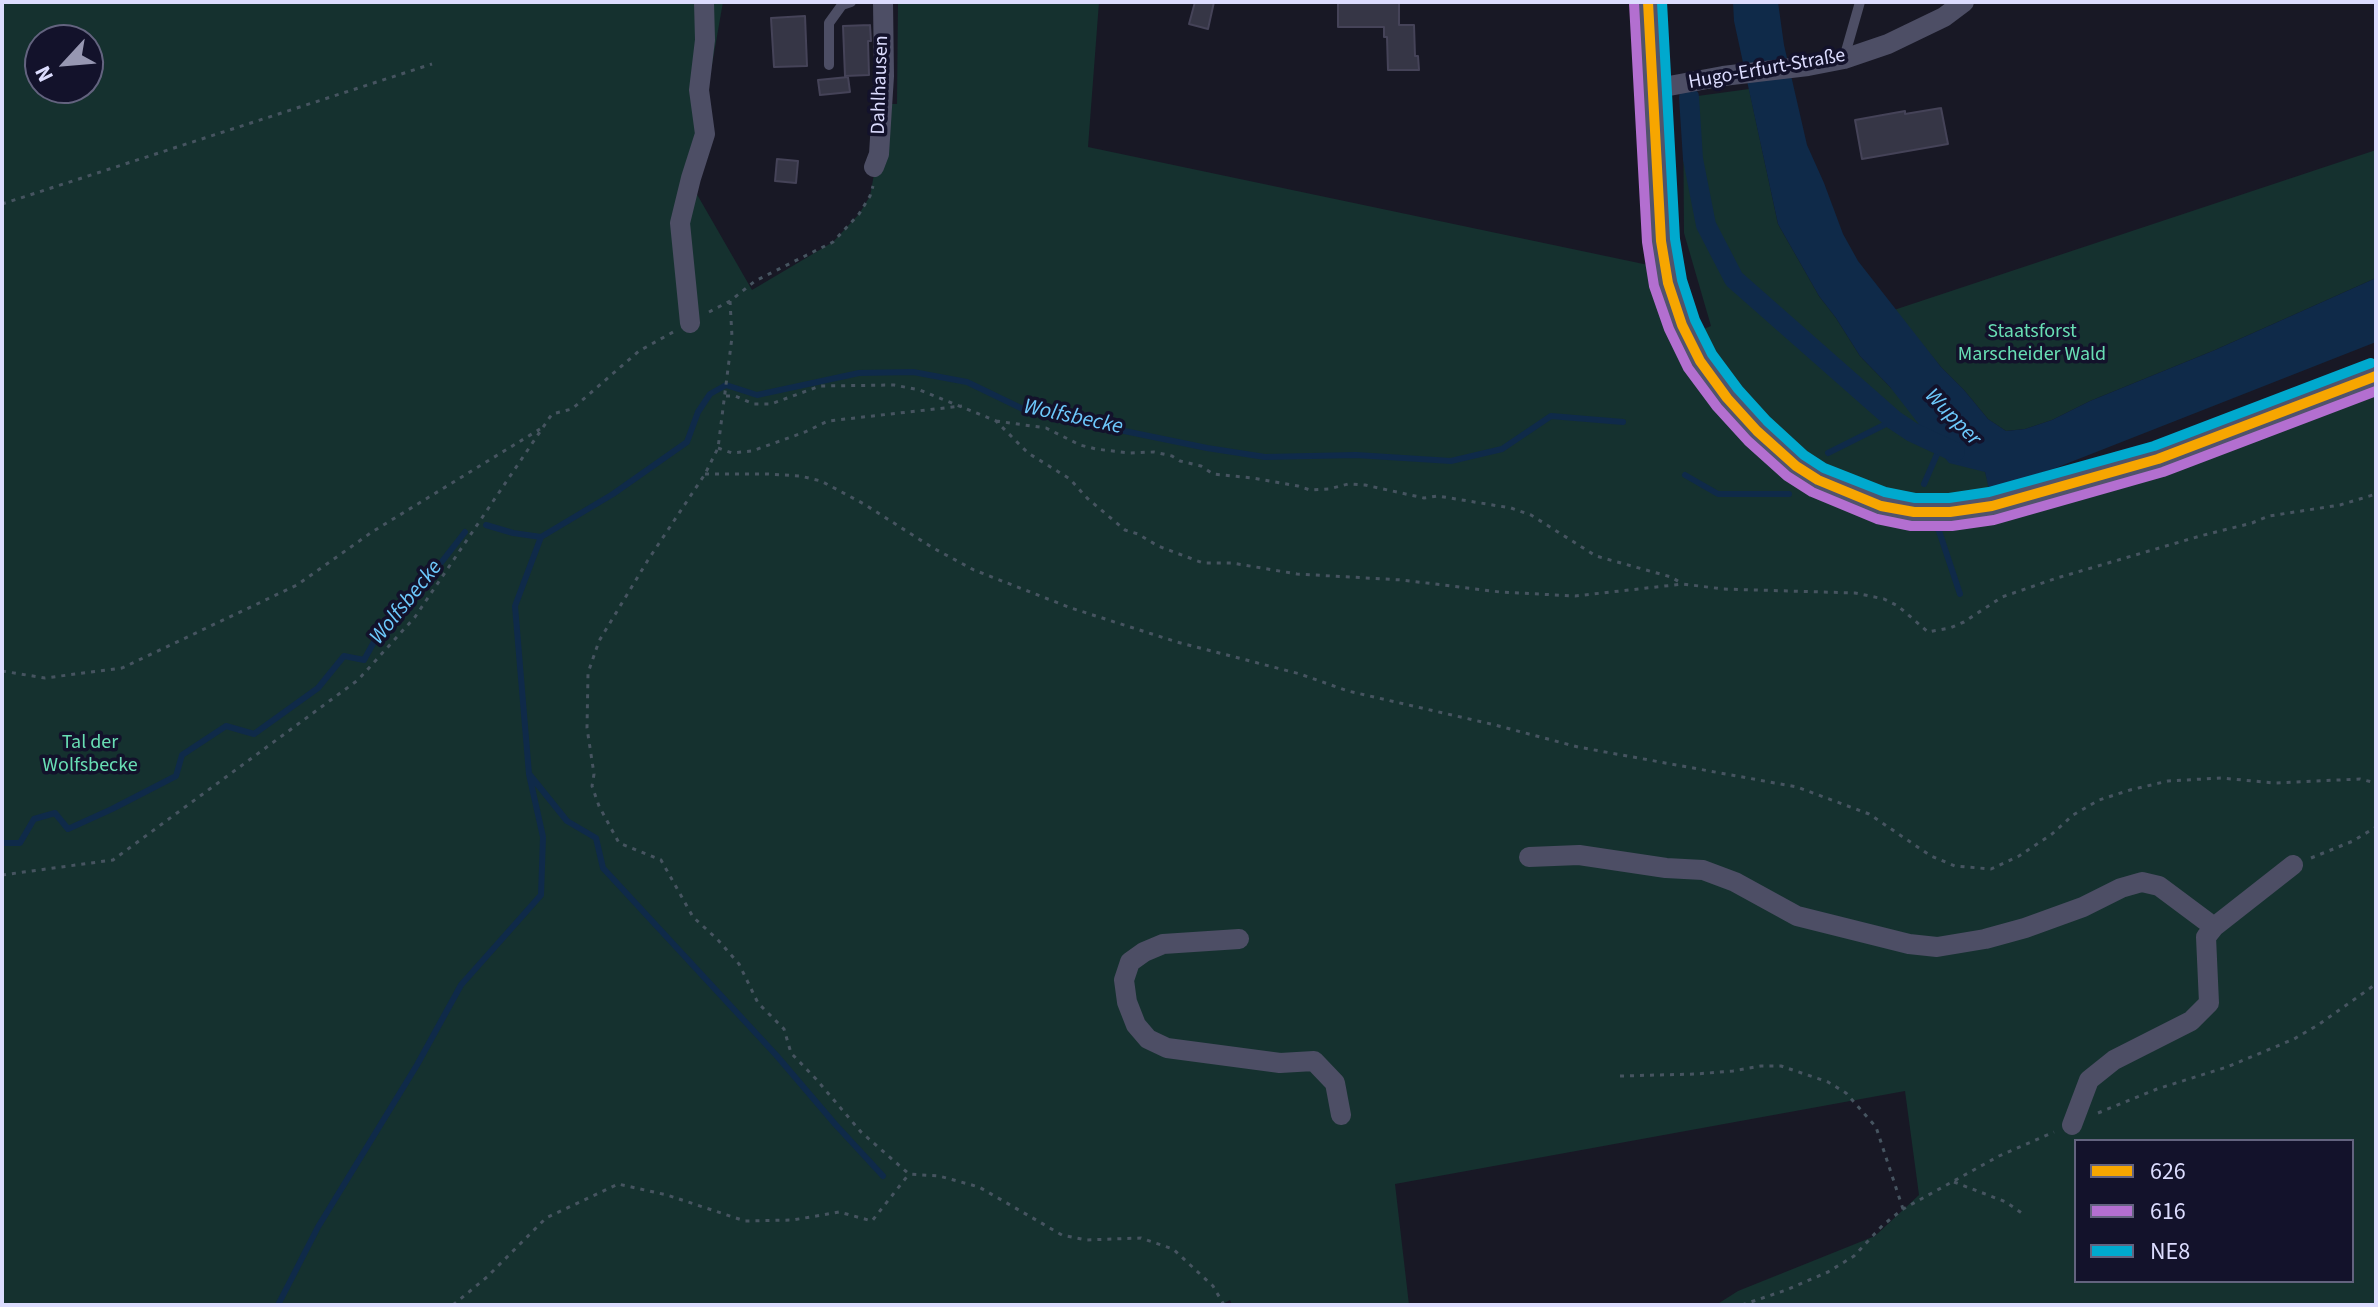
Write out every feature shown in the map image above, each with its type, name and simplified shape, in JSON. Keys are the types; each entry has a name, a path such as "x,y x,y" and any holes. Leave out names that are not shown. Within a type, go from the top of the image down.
{"main road":[{"path":"1648,2 1661,241 1668,283 1682,325 1713,381 1757,431 1796,466 1841,491 1881,506 1914,512 1950,512 1992,506 2158,459 2376,376"}],"street":[{"path":"690,323 680,223 705,134 699,90 705,40 704,2"},
{"name":"Dahlhausen","path":"874,167 879,154 884,76 883,2"},
{"name":"Hugo-Erfurt-Straße","path":"1653,89 1844,59 1902,37 1944,17 1964,2"},
{"path":"1529,857 1579,855 1666,868 1703,870 1735,882 1797,916 1909,944 1937,947 1998,936 2083,907 2121,888 2142,882 2159,886 2214,927"},
{"path":"2072,1125 2089,1080 2114,1060 2191,1021 2209,1003 2206,937 2214,927 2293,865"},
{"path":"1239,939 1163,944 1130,962 1124,980 1127,1002 1136,1025 1148,1039 1167,1048 1280,1063 1314,1061 1335,1083 1341,1115"}],"lane":[{"path":"829,65 829,23 842,5 851,2"},
{"path":"1844,59 1860,2"}],"path":[{"path":"2,204 432,64"},
{"path":"2,875 113,860 358,680 415,617 552,414 572,409 639,351 730,301 755,281 833,242 859,214 870,196 874,167"},
{"path":"730,301 732,337 718,448 705,474 599,641 588,673 587,728 594,774 592,786 599,806 619,843 661,860 693,917 739,964 758,1003 784,1029 791,1053 861,1132 909,1174 939,1176 979,1187 1062,1235 1086,1240 1141,1238 1173,1249 1213,1286 1224,1305"},
{"path":"726,394 754,404 771,404 820,386 894,385 920,390 996,421 1046,428 1080,445 1096,449 1172,456 1201,466 1213,474 1253,478 1310,490 1348,484 1365,485 1424,498 1438,496 1511,508 1531,515 1596,556 1671,577 1683,584"},
{"path":"718,448 732,453 752,451 828,421 963,406"},
{"path":"996,421 1028,453 1070,479 1125,530 1203,563 1232,563 1297,574 1575,596 1683,584 1723,589 1837,591 1871,595 1898,606 1928,632 1964,622 2002,597 2022,589 2269,516 2340,505 2376,494"},
{"path":"2,671 45,678 122,668 297,585 372,532 544,427"},
{"path":"705,474 768,474 821,481 974,570 1084,612 1177,642 1286,670 1348,691 1578,747 1797,787 1869,814 1931,856 1955,866 1991,869 2019,856 2052,834 2073,815 2099,800 2168,781 2221,778 2274,783 2360,779 2376,783"},
{"path":"2293,865 2353,841 2376,827"},
{"path":"1742,1305 1814,1278 1854,1256 1903,1209 1999,1156 2119,1104 2227,1067 2294,1039 2376,984"},
{"path":"1620,1076 1696,1074 1781,1066 1828,1082 1846,1093 1876,1127 1903,1209"},
{"path":"453,1305 487,1277 546,1218 618,1184 667,1195 745,1221 793,1220 839,1212 872,1221 909,1174"},
{"path":"1952,1181 2006,1202 2023,1214"}],"green space":[{"name":"Tal der Wolfsbecke","path":"2,2 723,2 691,184 752,290 833,242 859,214 870,196 887,104 897,104 898,2 1099,2 1088,147 1653,266 1677,340 1711,326 1684,233 1683,98 1749,89 1778,224 1819,296 1860,356 1985,472 1990,488 2020,479 2036,497 2376,374 2376,1305 1716,1305 1738,1291 1875,1236 1919,1195 1905,1091 1395,1184 1409,1305 1232,1305 1230,1300 1221,1305 2,1305"},
{"name":"Staatsforst Marscheider Wald","path":"2376,150 2376,278 2215,350 2025,429 2006,431 1988,419 1894,310"}],"water":[{"name":"Wupper","path":"1733,2 1778,2 1784,45 1807,145 1843,234 1858,261 1941,367 1988,419 2006,431 2025,429 2052,420 2376,278 2376,342 2053,469 1989,489 1985,472 1949,463 1890,387 1860,356 1819,296 1778,224 1734,21"}],"building":[{"path":"1195,2 1214,2 1208,29 1189,24"},
{"path":"1338,2 1399,2 1399,25 1414,25 1415,56 1418,56 1419,70 1388,70 1384,27 1338,27"},
{"path":"805,16 807,66 774,67 771,18"},
{"path":"870,25 869,75 845,76 843,26"},
{"path":"848,77 850,92 820,95 818,80"},
{"path":"1941,108 1948,144 1862,159 1855,120"},
{"path":"777,159 798,161 796,183 775,181"}],"waterway":[{"name":"Wupper","path":"1689,97 1693,159 1706,225 1734,279 1894,420 1955,452"},
{"name":"Wolfsbecke","path":"486,525 541,537 613,494 687,442 698,412 710,394 726,385 757,395 859,373 913,372 967,382 1027,411 1265,457 1356,455 1451,461 1502,449 1551,416 1623,422"},
{"path":"1828,453 1894,420"},
{"path":"1924,484 1941,445"},
{"path":"1685,475 1718,494 1789,494"},
{"path":"1938,528 1960,594"},
{"name":"Wolfsbecke","path":"2,843 20,843 34,819 55,813 68,829 176,776 182,755 226,726 254,734 318,688 344,656 364,660 380,631 419,591 465,532"},
{"path":"278,1305 318,1227 417,1065 461,985 541,895 543,837 529,774 515,606 541,537"},
{"path":"530,775 567,821 596,838 603,868 883,1176"}],"transit line":[{"name":"626","path":"1648,2 1661,241 1668,283 1682,325 1700,361 1727,398 1757,431 1796,466 1818,480 1881,506 1914,512 1950,512 1992,506 2158,459 2376,376"},
{"name":"NE8","path":"1662,2 1675,239 1682,280 1695,320 1712,354 1738,389 1804,455 1824,468 1885,492 1915,498 1949,498 1989,492 2154,446 2371,363"},
{"name":"616","path":"1634,3 1647,242 1654,286 1669,329 1688,368 1717,407 1748,441 1787,476 1812,492 1877,519 1911,526 1952,526 1994,520 2163,472 2376,391"}]}
